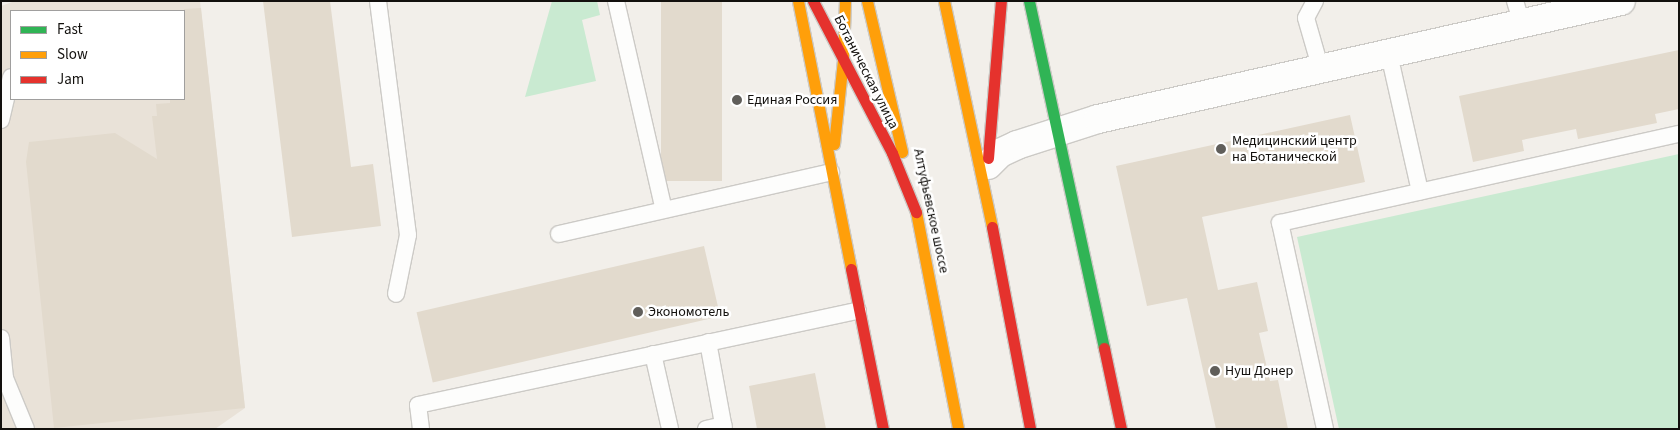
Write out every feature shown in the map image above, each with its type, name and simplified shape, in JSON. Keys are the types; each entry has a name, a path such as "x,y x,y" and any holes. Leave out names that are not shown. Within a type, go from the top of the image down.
{"main road":[{"path":"798,1 858,311 883,429"},
{"name":"Ботаническая улица","path":"813,1 892,153 916,212"},
{"path":"831,172 843,60 845,1"},
{"name":"Алтуфьевское шоссе","path":"867,1 916,212 958,429"},
{"path":"944,1 992,227 1030,429"},
{"path":"992,227 988,166 991,94 1000,1"},
{"path":"1029,1 1055,132 1121,429"}],"street":[{"path":"988,166 1000,153 1017,144 1098,119 1389,54 1518,13 1621,1"}],"lane":[{"path":"378,1 408,235 396,294"},
{"path":"616,1 664,210"},
{"path":"1315,1 1306,18 1321,70"},
{"path":"1389,54 1420,192"},
{"path":"1,120 10,81"},
{"path":"1325,429 1280,223 1679,134"},
{"path":"559,234 831,172"},
{"path":"421,429 418,405 858,311"},
{"path":"1,338 5,378 26,429"},
{"path":"706,429 724,427 708,342"},
{"path":"652,354 670,429"}],"shaded area":[{"path":"15,1 200,1 245,408 215,429 1,429 1,6"}],"green space":[{"path":"552,1 597,1 600,15 582,20 596,81 525,97"},
{"path":"1679,154 1679,429 1339,429 1297,237"}],"building":[{"path":"263,1 330,1 351,167 373,164 381,226 292,237"},
{"path":"661,1 722,1 722,181 661,181"},
{"path":"201,8 245,408 54,428 26,162 29,142 115,133 157,159 152,116 157,116 156,104 170,103 170,100 185,100 184,9"},
{"path":"1679,50 1679,109 1655,114 1657,123 1578,139 1576,129 1522,140 1524,151 1473,162 1459,96"},
{"path":"1350,115 1365,182 1202,217 1218,290 1257,282 1268,331 1259,333 1270,381 1278,380 1288,429 1216,429 1187,298 1147,306 1116,166"},
{"path":"704,246 720,316 433,383 417,312"},
{"path":"815,373 826,429 757,429 749,386"}],"traffic: fast":[{"path":"1029,1 1104,348"}],"traffic: slow":[{"path":"798,1 851,269"},
{"path":"834,144 843,60 845,1"},
{"path":"867,1 902,152"},
{"path":"944,1 992,227"},
{"path":"916,212 958,429"}],"traffic: jam":[{"path":"813,1 892,153 916,212"},
{"path":"988,158 1001,1"},
{"path":"992,227 1030,429"},
{"path":"851,269 883,429"},
{"path":"1104,348 1121,429"}],"place":[{"name":"Единая Россия","path":"737,100"},
{"name":"Медицинский центр на Ботанической","path":"1221,149"},
{"name":"Экономотель","path":"638,312"},
{"name":"Нуш Донер","path":"1215,371"}]}
